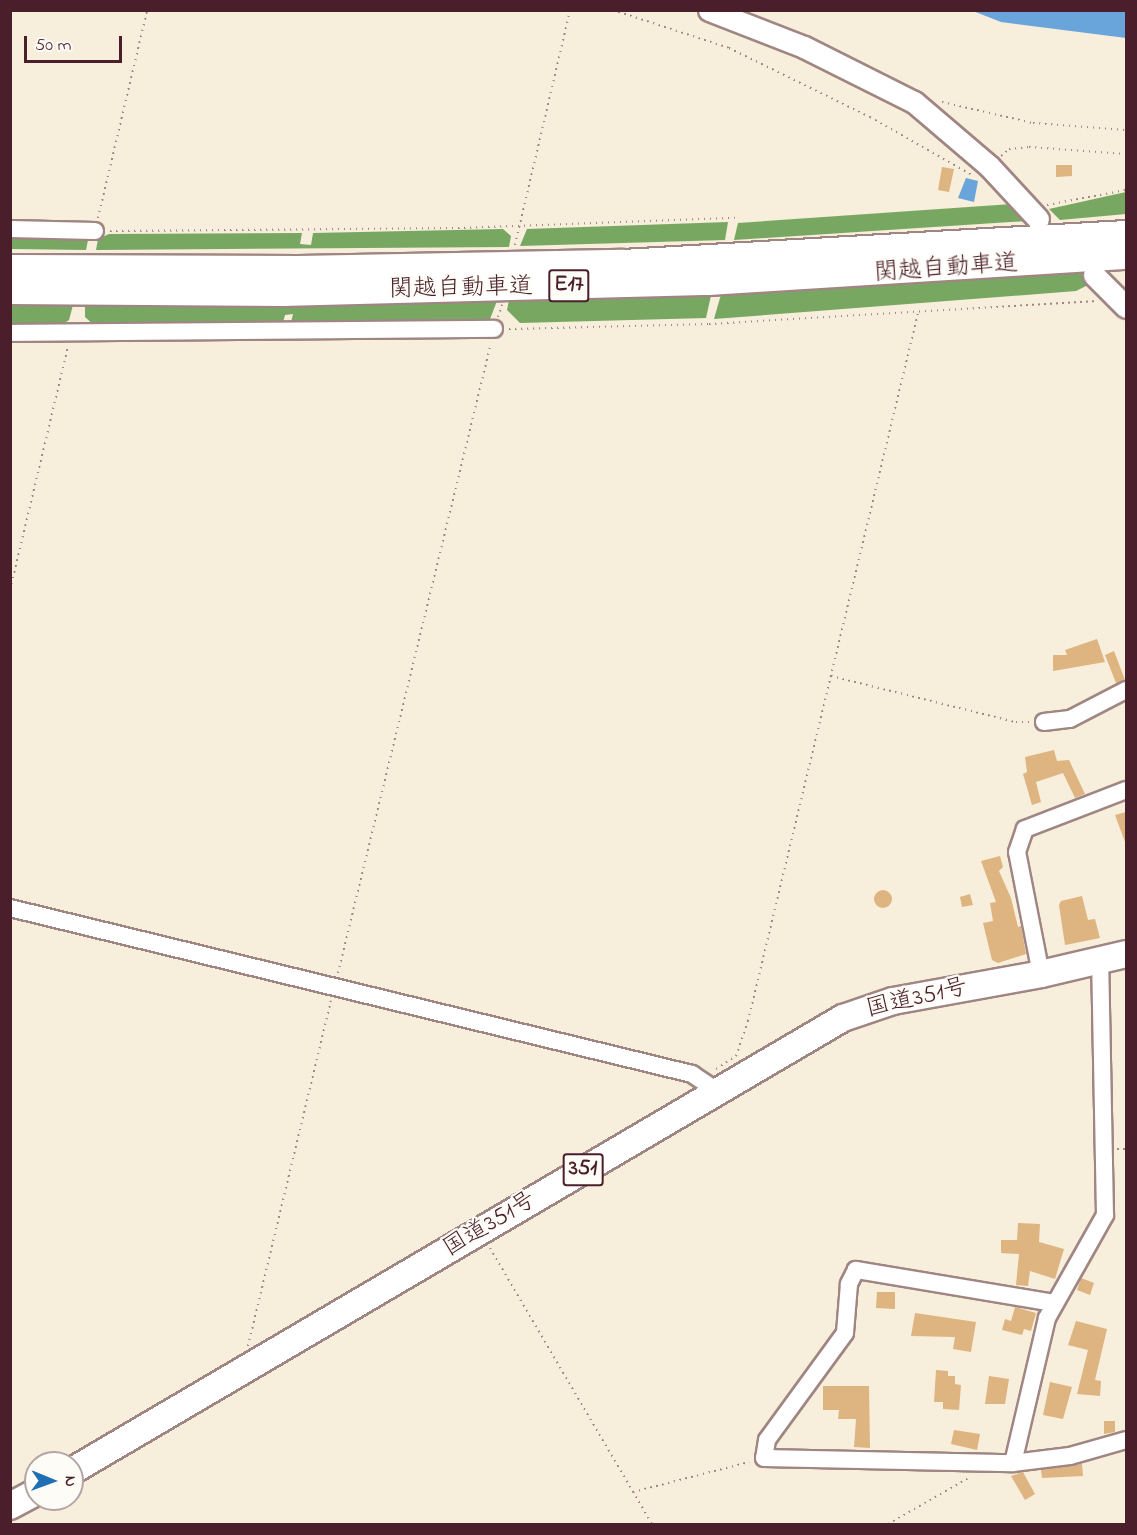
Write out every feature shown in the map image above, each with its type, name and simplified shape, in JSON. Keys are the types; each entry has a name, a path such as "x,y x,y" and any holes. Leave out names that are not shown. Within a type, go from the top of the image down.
{"highway":[{"name":"関越自動車道","path":"10,268 298,270 623,263 1126,234"},
{"name":"関越自動車道","path":"10,291 297,292 709,282 1126,256"},
{"name":"国道351号","path":"84,1464 480,1232 709,1084 820,1029 858,1012 893,1001 1041,974 1126,954"},
{"path":"10,1506 24,1498"}],"main road":[{"path":"709,10 804,47 879,83 948,127 984,172 1035,215"},
{"path":"1094,275 1123,301"}],"street":[{"path":"10,229 95,231"},
{"path":"10,333 494,329"},
{"path":"1044,722 1070,719 1126,690"},
{"path":"1041,974 1017,852 1025,829 1126,790"},
{"path":"10,908 335,987 709,1084"},
{"path":"1013,1463 1035,1365 1054,1303 1089,1248 1105,1215 1100,960"},
{"path":"1054,1303 856,1270 849,1284 845,1333 767,1440 764,1458 788,1455 1013,1463 1070,1456 1126,1440"}],"path":[{"path":"147,10 95,231 518,226 735,218"},
{"path":"515,248 518,226 570,10"},
{"path":"614,10 729,48 984,172 1009,149 1029,147 1126,154"},
{"path":"933,98 951,106 1033,123 1126,130"},
{"path":"1035,215 1126,190"},
{"path":"249,1366 247,1350 494,329 503,301"},
{"path":"494,329 576,329 1123,301"},
{"path":"709,1084 736,1056 742,1045 918,313"},
{"path":"10,590 71,333"},
{"path":"831,676 1016,722 1044,722"},
{"path":"480,1232 652,1524"},
{"path":"633,1492 764,1458"},
{"path":"888,1524 972,1476 979,1463"}],"green space":[{"path":"1126,192 1126,214 1060,220 1049,209"},
{"path":"1012,204 1027,221 734,240 738,223"},
{"path":"728,222 725,240 520,246 527,229"},
{"path":"503,229 511,236 509,247 96,250 98,239 109,234 302,233 300,244 311,245 313,233"},
{"path":"11,232 87,237 88,240 86,250 11,249"},
{"path":"1082,268 1090,284 1076,291 714,319 722,291"},
{"path":"712,291 706,318 520,323 507,310 509,300"},
{"path":"497,301 490,319 484,323 290,326 293,314 285,315 282,326 97,328 85,317 85,305"},
{"path":"11,303 73,305 69,320 60,326 11,326"}],"water":[{"path":"973,11 1126,11 1126,38 1001,22"},
{"path":"966,178 978,181 974,202 958,198"}],"building":[{"path":"1056,165 1072,165 1072,176 1056,177"},
{"path":"942,167 954,169 949,192 938,190"},
{"path":"1097,639 1105,662 1053,671 1053,655 1067,655 1065,650"},
{"path":"1114,651 1125,680 1116,683 1105,655"},
{"path":"1054,750 1057,761 1069,760 1085,794 1075,798 1063,773 1036,782 1041,802 1032,805 1023,774 1027,772 1025,757"},
{"path":"1126,812 1126,842 1125,842 1115,815"},
{"path":"1000,856 1003,867 999,871 1011,898 1018,927 1021,926 1026,954 998,963 992,960 983,923 993,921 990,903 996,902 981,861"},
{"path":"883,890 889,893 892,899 889,905 883,908 877,905 874,899 877,893"},
{"path":"970,894 973,905 962,907 960,897"},
{"path":"1082,896 1088,920 1095,919 1100,938 1065,945 1059,905 1061,901"},
{"path":"1018,1223 1040,1224 1039,1242 1064,1249 1055,1279 1030,1271 1028,1286 1016,1285 1019,1254 1001,1253 1001,1240 1017,1240"},
{"path":"1081,1278 1094,1283 1090,1295 1077,1290"},
{"path":"877,1292 895,1292 895,1309 876,1308"},
{"path":"1015,1307 1036,1313 1031,1331 1024,1329 1022,1335 1002,1330 1005,1319 1011,1321"},
{"path":"915,1313 976,1322 971,1352 953,1349 955,1337 911,1336"},
{"path":"1076,1321 1107,1329 1095,1380 1101,1381 1100,1396 1077,1394 1088,1350 1068,1345"},
{"path":"936,1370 948,1371 948,1376 955,1376 955,1384 961,1385 959,1410 943,1409 943,1402 934,1402"},
{"path":"989,1376 1009,1379 1005,1404 985,1404"},
{"path":"1050,1382 1072,1387 1063,1419 1043,1415"},
{"path":"823,1386 869,1386 870,1448 854,1447 856,1419 838,1419 839,1410 823,1410"},
{"path":"1104,1421 1115,1421 1115,1432 1104,1434"},
{"path":"954,1430 980,1434 977,1450 951,1444"},
{"path":"1082,1464 1083,1476 1042,1478 1041,1470"},
{"path":"1023,1472 1035,1494 1025,1500 1011,1476"}]}
